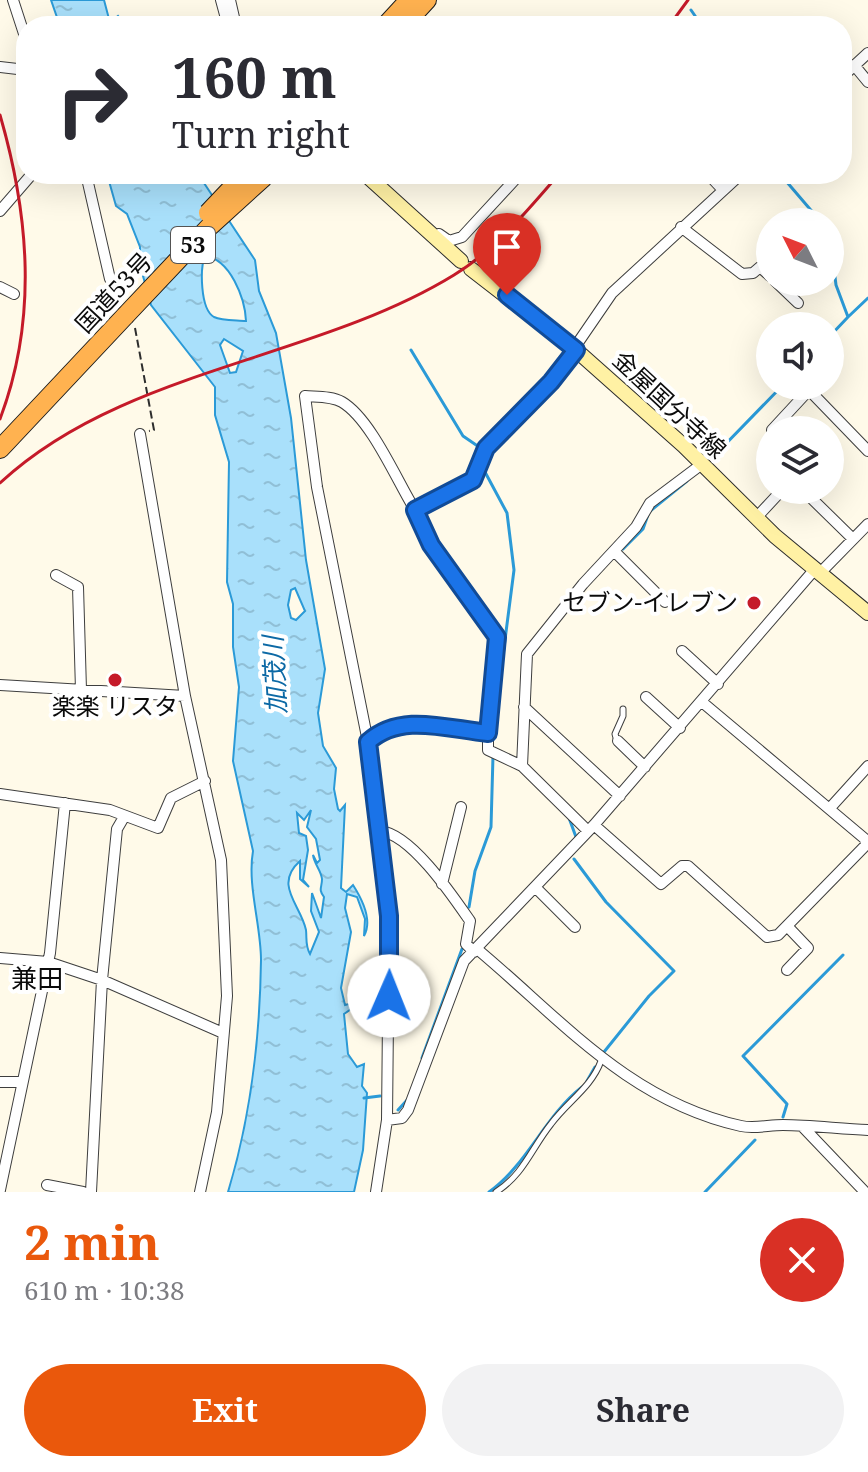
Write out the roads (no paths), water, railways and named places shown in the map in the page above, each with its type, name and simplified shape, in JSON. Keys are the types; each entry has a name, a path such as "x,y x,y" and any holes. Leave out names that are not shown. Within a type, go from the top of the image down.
{"highway":[{"path":"391,16 409,0"},
{"path":"412,16 427,0"},
{"name":"国道53号","path":"0,449 39,399 249,184"},
{"name":"国道53号","path":"0,432 39,399"}],"main road":[{"name":"金屋国分寺線","path":"378,186 466,265 576,350 702,464 756,518 868,613"}],"street":[{"path":"868,53 854,65 868,82"},
{"path":"0,211 23,184"},
{"path":"88,184 110,279"},
{"path":"378,186 398,197 443,237 452,241 465,235 511,184"},
{"path":"717,184 723,190"},
{"path":"415,510 473,480 486,448 551,382 615,291 730,184"},
{"path":"681,227 742,274 756,270"},
{"path":"0,287 14,294"},
{"path":"791,296 798,303"},
{"path":"785,416 809,390 834,416"},
{"path":"376,1192 387,1120 389,916 368,742 317,487 305,396 338,400 365,426 415,510 431,545 497,637 488,750 522,766 591,828 661,884 687,866 767,937 778,935 867,843 830,808 702,702"},
{"path":"844,426 868,451"},
{"path":"140,434 185,696 221,860 227,996 217,1112 200,1192"},
{"path":"522,766 527,654 636,527 650,503 702,464"},
{"path":"756,518 769,504"},
{"path":"817,504 853,539"},
{"path":"387,1120 402,1118 408,1110 464,961 591,828 818,571 868,524"},
{"path":"614,551 665,602"},
{"path":"56,575 78,587 81,690"},
{"path":"682,651 718,684"},
{"path":"0,685 185,696"},
{"path":"646,697 680,728"},
{"path":"524,707 620,796"},
{"path":"368,742 391,726 411,724 488,733"},
{"path":"618,741 645,767"},
{"path":"830,808 868,766"},
{"path":"0,794 110,810 158,828 171,798 205,781"},
{"path":"0,1190 48,962 65,803"},
{"path":"442,884 461,807"},
{"path":"91,1192 102,980 117,829 124,817"},
{"path":"380,831 393,832 408,844 442,884 470,921 466,944 601,1061 687,1108 743,1127 802,1126 868,1130"},
{"path":"535,887 575,927"},
{"path":"787,926 808,948 787,970"},
{"path":"0,958 48,962 102,980 223,1033"},
{"path":"0,1082 22,1082"},
{"path":"802,1126 865,1192"},
{"path":"47,1185 83,1192"}],"lane":[{"path":"618,741 615,734 623,709"},
{"path":"496,1192 525,1167 549,1126 593,1079 601,1061"}],"water":[{"path":"51,0 104,0 108,16 57,16"},
{"name":"加茂川","path":"110,184 205,184 255,260 259,291 276,333 291,418 306,560 325,669 318,713 323,746 336,768 334,789 338,809 340,811 345,805 341,888 346,892 353,885 367,917 364,936 365,919 357,897 347,894 345,908 351,932 341,988 345,1005 353,1003 362,972 367,983 366,1010 361,996 357,1005 344,1014 348,1054 357,1067 364,1064 362,1086 367,1093 363,1150 354,1192 228,1192 243,1134 253,1076 261,960 252,877 253,851 233,761 239,687 233,647 233,604 227,582 229,462 215,415 215,387 151,305 140,265 140,247 127,214 116,206","holes":["205,256 222,264 229,272 243,302 246,321 221,319 209,313 202,288","224,339 243,351 236,372 230,373 220,345","295,588 305,611 296,620 291,618 288,605 291,590","311,810 307,827 316,839 320,860 317,863 313,855 322,879 324,897 321,918 312,893 311,911 319,932 310,954 306,930 291,895 289,878 300,861 300,879 309,887 303,880 308,850 306,836 299,833 297,813 304,820"]}],"waterway":[{"path":"691,10 695,16"},
{"path":"789,184 809,208"},
{"path":"840,296 848,317 844,321"},
{"path":"848,317 868,298"},
{"path":"411,350 463,436 482,449"},
{"path":"713,457 768,400"},
{"path":"485,472 507,513 514,570 494,725"},
{"path":"623,549 643,529 649,512 687,481"},
{"path":"469,907 475,871 491,827 493,756"},
{"path":"569,818 576,837"},
{"path":"574,859 606,902 674,971 649,996 604,1052"},
{"path":"422,1058 462,949"},
{"path":"783,1117 787,1104 743,1056 843,955"},
{"path":"587,1081 595,1067"},
{"path":"489,1192 515,1168 557,1112 582,1087"},
{"path":"364,1098 380,1096"},
{"path":"398,1110 408,1099"},
{"path":"705,1192 755,1140"}],"railway":[{"path":"676,16 688,0"},
{"path":"0,115 16,182"},
{"path":"0,419 20,343 24,305 23,229 17,184"},
{"path":"0,483 49,445 103,414 220,368 341,328 399,304 454,275 497,242 550,184"}],"place":[{"name":"セブン-イレブン","path":"754,603"},
{"name":"楽楽 リスタ","path":"115,680"}],"district":[{"name":"兼田","path":"37,979"}]}
